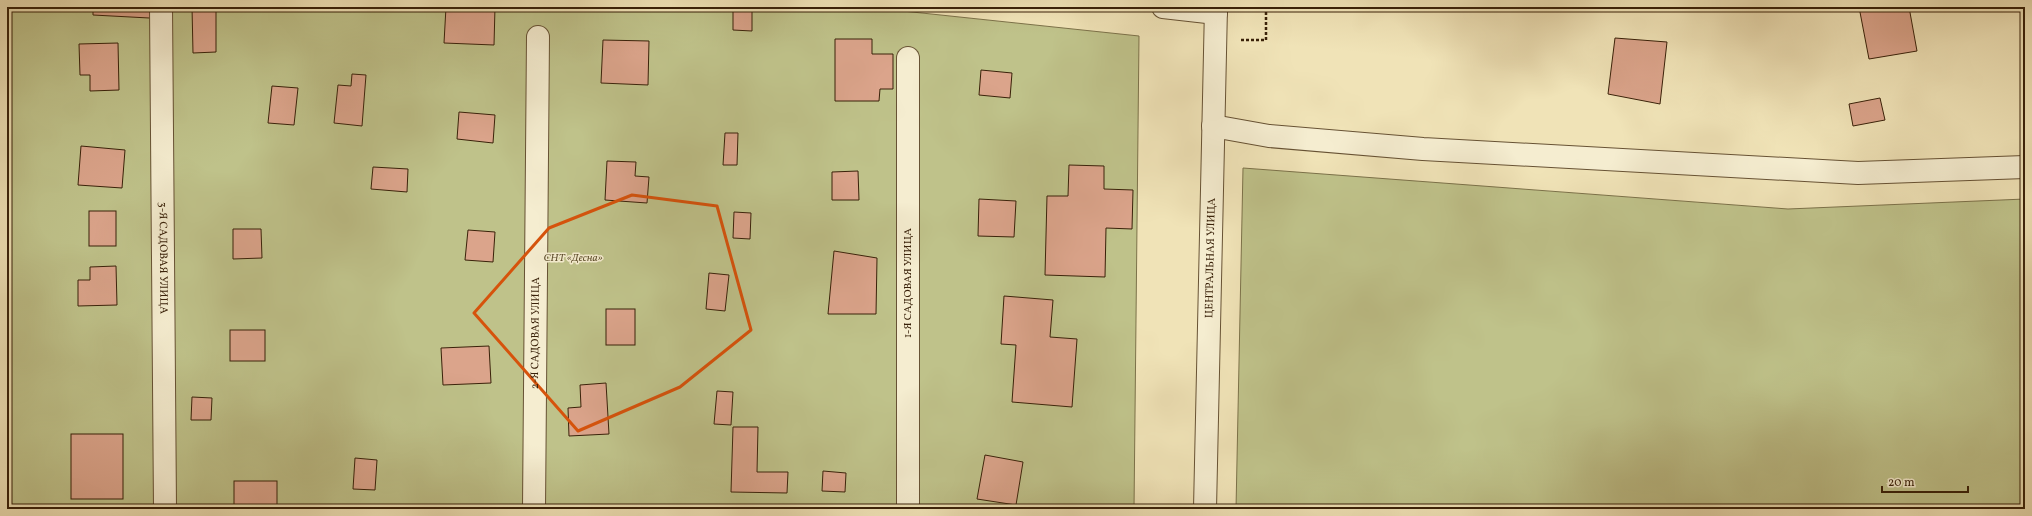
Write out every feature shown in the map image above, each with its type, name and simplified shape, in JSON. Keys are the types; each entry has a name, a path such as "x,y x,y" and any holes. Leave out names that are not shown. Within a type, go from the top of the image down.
{"street":[{"name":"3-Я САДОВАЯ УЛИЦА","path":"161,7 165,509"},
{"path":"1163,7 1216,10"},
{"name":"ЦЕНТРАЛЬНАЯ УЛИЦА","path":"1205,509 1216,10"},
{"name":"2-Я САДОВАЯ УЛИЦА","path":"534,509 538,37"},
{"name":"1-Я САДОВАЯ УЛИЦА","path":"908,58 908,509"},
{"path":"1213,126 1269,136 1423,149 1858,173 2025,167"}],"path":[{"path":"1266,7 1266,40"}],"highlighted area":[{"path":"632,195 717,206 751,330 680,387 578,431 474,313 549,228"}],"green space":[{"name":"СНТ «Десна»","path":"7,7 865,7 1139,36 1134,509 7,509"},
{"path":"1243,168 1788,209 2025,199 2025,509 1236,509"}],"building":[{"path":"93,7 169,7 168,19 93,15"},
{"path":"192,7 216,7 216,52 193,53"},
{"path":"446,7 495,7 494,45 444,43"},
{"path":"733,7 752,7 752,31 733,30"},
{"path":"1859,7 1909,7 1917,51 1869,59"},
{"path":"1615,38 1667,42 1660,104 1608,94"},
{"path":"835,39 872,39 872,54 893,54 893,89 880,89 879,101 835,101"},
{"path":"603,40 649,41 648,85 601,83"},
{"path":"118,43 119,90 90,91 90,75 80,75 79,44"},
{"path":"981,70 1012,73 1010,98 979,95"},
{"path":"352,74 366,75 362,126 334,123 338,85 351,86"},
{"path":"272,86 298,88 294,125 268,123"},
{"path":"1880,98 1885,120 1853,126 1849,104"},
{"path":"459,112 495,115 493,143 457,139"},
{"path":"725,133 738,133 737,165 723,165"},
{"path":"81,146 125,150 122,188 78,185"},
{"path":"607,161 636,162 635,176 649,177 647,203 605,200"},
{"path":"1069,165 1104,166 1104,189 1133,190 1132,229 1106,228 1105,277 1045,275 1047,196 1068,196"},
{"path":"373,167 408,169 407,192 371,189"},
{"path":"858,171 859,200 832,200 832,172"},
{"path":"979,199 1016,201 1014,237 978,236"},
{"path":"89,211 116,211 116,246 89,246"},
{"path":"734,212 751,213 750,239 733,238"},
{"path":"233,229 261,229 262,258 233,259"},
{"path":"468,230 495,232 493,262 465,260"},
{"path":"834,251 877,258 876,314 828,314"},
{"path":"116,266 117,305 78,306 78,280 90,280 90,267"},
{"path":"709,273 729,275 725,311 706,309"},
{"path":"1004,296 1053,300 1050,337 1077,339 1072,407 1012,402 1016,345 1001,344"},
{"path":"606,309 635,309 635,345 606,345"},
{"path":"230,330 265,330 265,361 230,361"},
{"path":"489,346 491,383 443,385 441,348"},
{"path":"606,383 609,434 569,436 568,408 581,407 580,385"},
{"path":"717,391 733,392 731,425 714,424"},
{"path":"192,397 212,398 211,420 191,420"},
{"path":"733,427 758,427 757,472 788,472 787,493 731,492"},
{"path":"71,434 123,434 123,499 71,499"},
{"path":"985,455 1023,462 1016,505 977,499"},
{"path":"355,458 377,460 375,490 353,489"},
{"path":"823,471 846,473 845,492 822,491"},
{"path":"234,481 277,481 277,509 234,509"}]}
